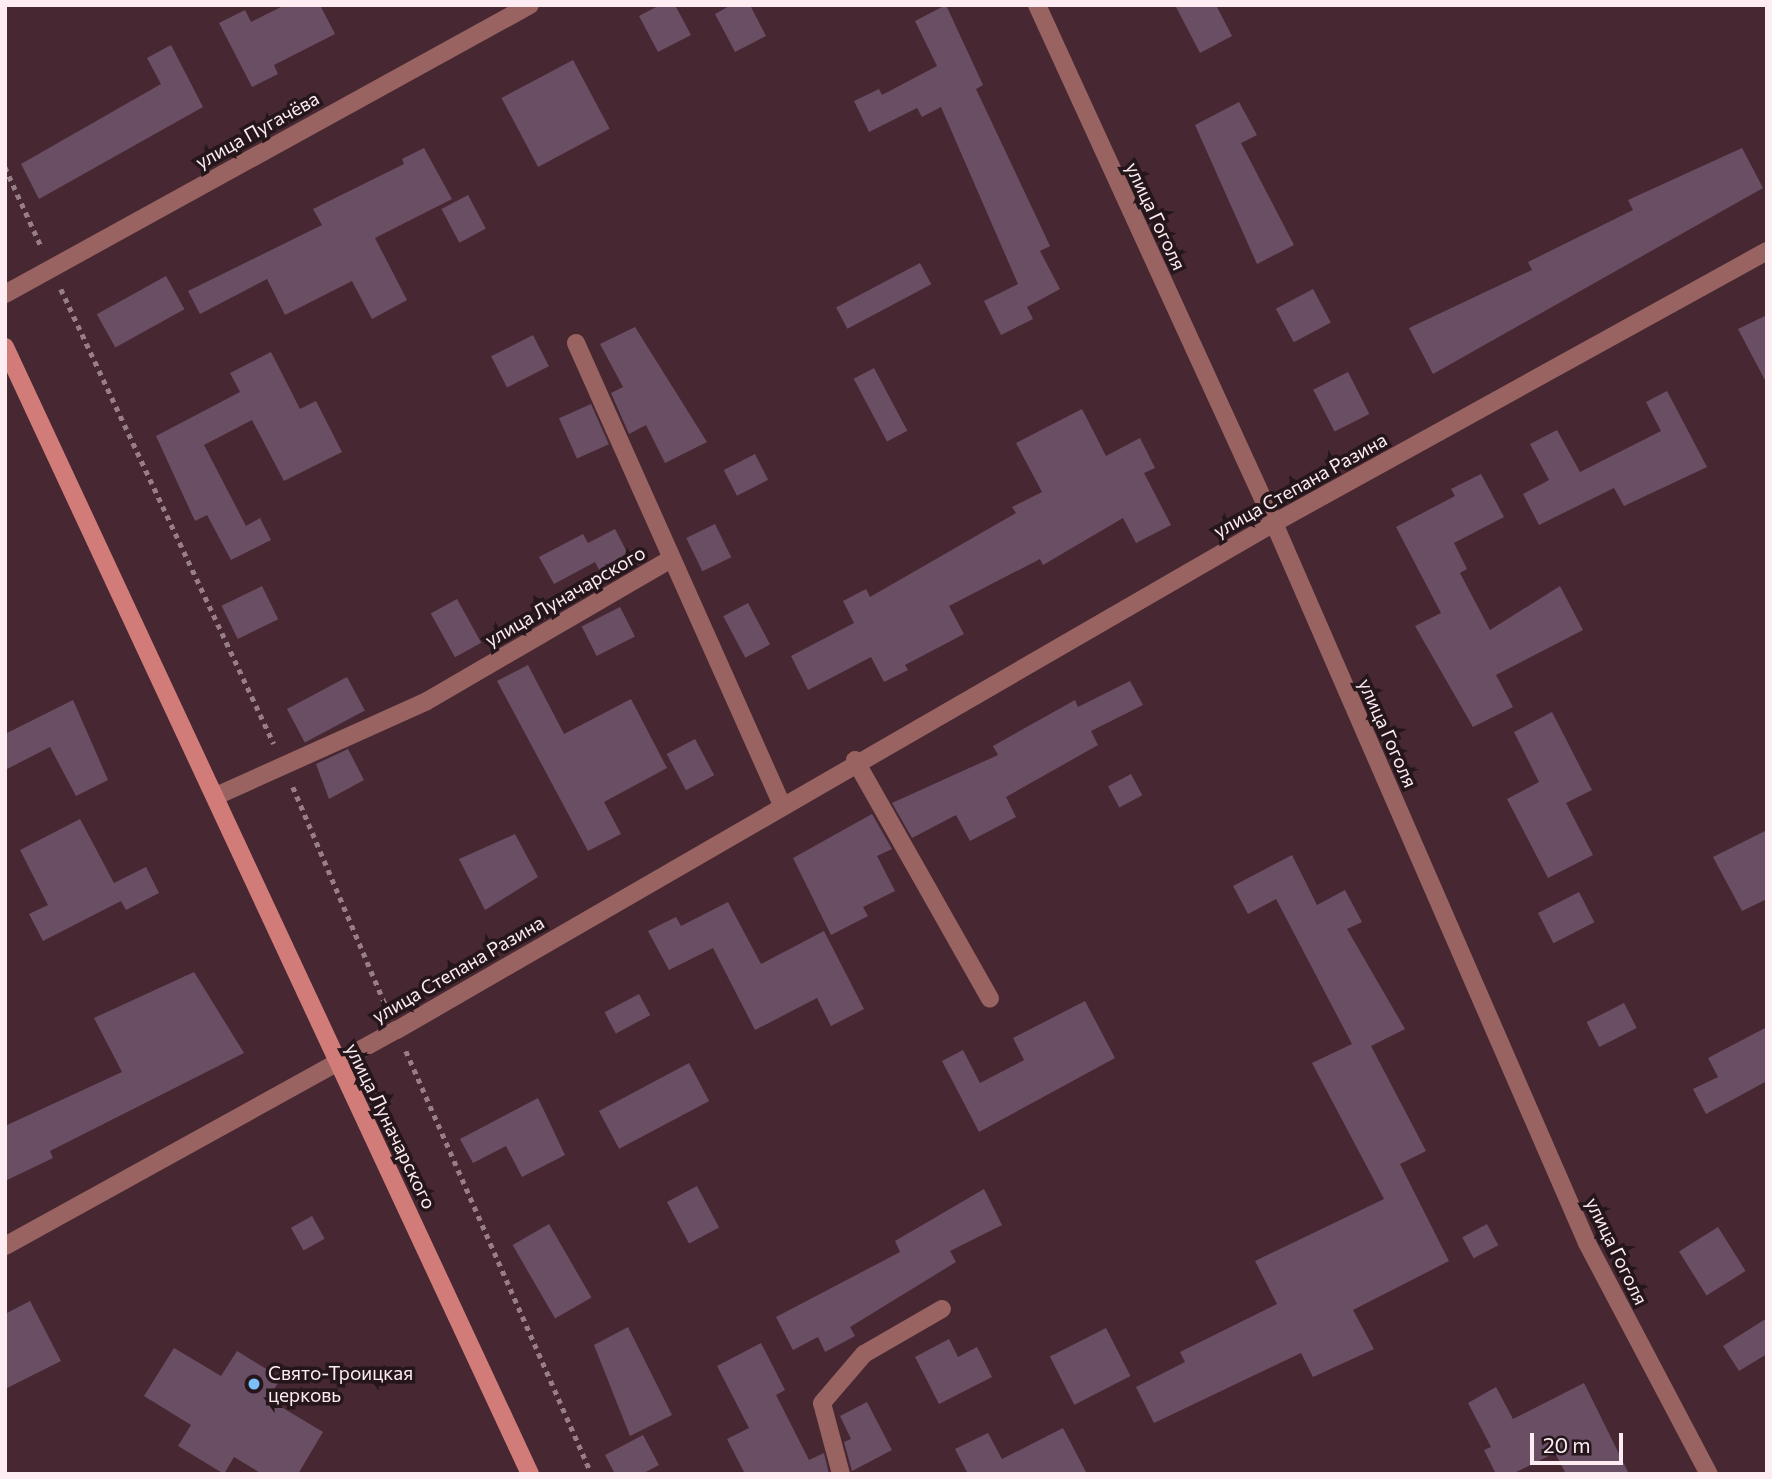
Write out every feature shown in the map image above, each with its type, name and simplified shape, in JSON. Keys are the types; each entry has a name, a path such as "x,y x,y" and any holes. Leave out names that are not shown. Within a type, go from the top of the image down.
{"main road":[{"name":"улица Луначарского","path":"5,347 216,796 336,1063 530,1474"}],"street":[{"name":"улица Пугачёва","path":"5,294 530,5"},
{"name":"улица Гоголя","path":"1037,5 1274,523 1587,1243 1709,1474"},
{"name":"улица Степана Разина","path":"5,1246 397,1030 855,760 1274,523 1767,251"},
{"path":"576,344 782,805"},
{"name":"улица Луначарского","path":"216,796 285,768 427,701 671,559"},
{"path":"855,760 990,999"},
{"path":"841,1474 822,1403 864,1354 942,1309"}],"path":[{"path":"5,167 285,768 592,1474"}],"building":[{"path":"285,5 320,5 335,34 274,65 278,74 252,87 219,23 245,10 251,22"},
{"path":"660,5 675,5 691,35 658,52 639,16"},
{"path":"731,5 750,5 766,36 735,52 715,14"},
{"path":"946,5 983,85 976,89 1050,246 1040,251 1060,289 1027,307 1033,319 1001,335 984,301 1018,284 941,107 922,117 917,108 869,132 854,101 879,89 882,95 937,66 915,21"},
{"path":"1175,5 1216,5 1232,36 1200,53"},
{"path":"171,45 203,107 39,199 21,164 161,84 147,58"},
{"path":"573,60 610,129 538,167 501,98"},
{"path":"1239,102 1257,135 1241,143 1294,245 1257,264 1195,125"},
{"path":"424,148 452,199 375,238 407,300 372,319 352,281 285,315 267,279 200,314 188,291 322,225 313,209 404,164 402,159"},
{"path":"1742,148 1763,188 1433,374 1409,328 1532,270 1528,262 1633,210 1628,200"},
{"path":"468,195 486,229 459,243 442,209"},
{"path":"920,263 931,284 847,329 836,308"},
{"path":"166,276 184,309 115,348 97,314"},
{"path":"1313,289 1331,323 1294,342 1276,309"},
{"path":"1767,315 1767,384 1738,329"},
{"path":"635,327 707,442 665,463 646,425 629,434 611,393 623,387 600,344"},
{"path":"533,335 549,366 507,388 491,356"},
{"path":"271,352 300,409 316,401 342,452 284,481 252,420 204,445 246,526 260,518 271,540 231,560 207,515 195,521 156,436 240,392 230,373"},
{"path":"874,368 907,431 887,441 854,379"},
{"path":"1348,372 1369,414 1335,432 1313,390"},
{"path":"1667,391 1707,467 1624,506 1614,488 1539,525 1523,494 1549,480 1530,444 1557,430 1580,472 1661,431 1646,402"},
{"path":"591,404 609,444 577,458 559,418"},
{"path":"1082,409 1106,456 1140,438 1155,468 1144,473 1171,525 1136,543 1123,518 1043,565 1040,559 949,606 964,634 905,665 908,670 884,682 871,657 808,690 791,656 854,623 843,601 866,589 870,597 1016,513 1012,507 1042,492 1016,443"},
{"path":"755,454 768,480 737,496 724,470"},
{"path":"1481,474 1504,517 1454,543 1467,569 1460,573 1490,630 1560,586 1583,630 1496,675 1513,707 1473,727 1415,626 1441,613 1396,527 1455,496 1451,489"},
{"path":"715,524 731,557 702,571 686,538"},
{"path":"615,529 633,564 604,579 595,562 554,584 539,557 583,534 588,543"},
{"path":"262,586 278,619 238,639 222,606"},
{"path":"457,599 481,643 455,657 431,614"},
{"path":"748,603 770,644 745,658 723,616"},
{"path":"620,607 635,636 597,656 582,627"},
{"path":"528,665 564,734 631,699 667,768 604,802 621,834 588,851 497,681"},
{"path":"347,677 365,711 305,742 287,709"},
{"path":"1130,681 1143,705 1091,731 1098,745 1006,797 1016,817 970,841 956,815 912,838 892,803 998,755 993,746 1075,700 1078,707"},
{"path":"73,700 108,780 76,796 50,747 5,770 5,734"},
{"path":"1552,712 1592,790 1566,803 1593,855 1548,878 1507,799 1539,782 1514,732"},
{"path":"695,739 714,775 686,790 667,754"},
{"path":"348,749 364,780 329,799 316,764"},
{"path":"1131,774 1142,795 1119,807 1108,786"},
{"path":"872,814 892,849 877,856 895,891 863,907 868,916 831,935 793,858"},
{"path":"80,819 114,883 146,867 159,893 126,910 121,901 43,941 29,914 48,905 20,850"},
{"path":"1767,830 1767,899 1742,911 1713,857"},
{"path":"515,834 538,877 485,910 459,859"},
{"path":"1292,855 1317,905 1345,890 1362,922 1347,929 1405,1029 1371,1046 1426,1151 1400,1164 1449,1261 1353,1310 1374,1349 1313,1377 1301,1353 1154,1423 1136,1387 1185,1362 1180,1352 1277,1304 1255,1261 1384,1199 1312,1063 1352,1044 1276,899 1248,914 1233,886"},
{"path":"1579,892 1594,922 1553,943 1538,913"},
{"path":"728,902 761,964 824,931 864,1009 831,1026 817,998 755,1030 713,948 669,970 648,931 676,917 681,926"},
{"path":"194,972 244,1053 50,1151 53,1158 5,1181 5,1126 122,1072 94,1018"},
{"path":"639,994 650,1015 616,1034 605,1012"},
{"path":"1085,1001 1115,1058 979,1132 942,1061 963,1050 980,1083 1024,1060 1013,1038"},
{"path":"1624,1003 1637,1028 1599,1047 1587,1022"},
{"path":"1767,1027 1767,1081 1706,1114 1693,1089 1718,1077 1708,1058"},
{"path":"689,1063 709,1101 619,1149 599,1111"},
{"path":"538,1098 565,1155 522,1177 506,1146 473,1163 460,1139"},
{"path":"697,1186 719,1227 689,1243 667,1202"},
{"path":"984,1189 1002,1225 950,1251 956,1262 850,1327 855,1336 825,1352 818,1337 793,1350 776,1317 900,1252 895,1241"},
{"path":"312,1216 325,1239 304,1250 291,1228"},
{"path":"549,1224 592,1298 555,1319 513,1245"},
{"path":"1487,1224 1498,1245 1474,1258 1462,1237"},
{"path":"1718,1227 1746,1271 1707,1295 1679,1251"},
{"path":"30,1301 61,1361 5,1389 5,1314"},
{"path":"1767,1318 1767,1354 1739,1371 1723,1346"},
{"path":"628,1327 672,1415 630,1436 594,1345"},
{"path":"1106,1328 1131,1376 1074,1405 1050,1357"},
{"path":"949,1339 958,1357 977,1347 992,1377 939,1404 915,1357"},
{"path":"761,1343 785,1390 776,1395 809,1460 824,1453 829,1474 745,1474 727,1439 749,1428 717,1366"},
{"path":"174,1348 221,1376 237,1351 281,1378 268,1399 323,1432 298,1474 262,1474 234,1457 224,1474 178,1446 191,1425 144,1396"},
{"path":"1584,1383 1629,1474 1566,1474 1555,1453 1512,1474 1496,1474 1484,1450 1491,1447 1468,1403 1496,1387 1513,1419"},
{"path":"867,1402 892,1450 852,1471 844,1442 851,1439 840,1416"},
{"path":"1063,1428 1087,1474 968,1474 955,1449 988,1433 1002,1459"},
{"path":"643,1435 659,1465 642,1474 615,1474 605,1455"}],"place":[{"name":"Свято-Троицкая церковь","path":"254,1384"}]}
